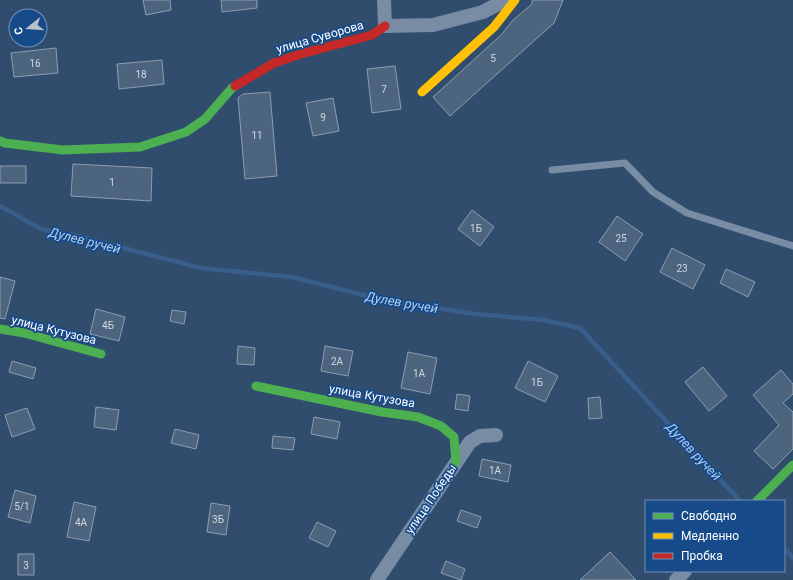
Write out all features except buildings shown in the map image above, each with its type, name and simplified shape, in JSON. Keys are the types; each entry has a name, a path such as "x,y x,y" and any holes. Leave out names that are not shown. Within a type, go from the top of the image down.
{"street":[{"path":"384,0 385,26 432,25 483,12 505,0"},
{"path":"422,92 494,27 515,0"},
{"name":"улица Суворова","path":"0,141 5,143 63,150 140,148 186,132 204,118 232,88 274,63 300,54 372,35 385,26"},
{"name":"улица Кутузова","path":"0,329 24,333 101,354"},
{"name":"улица Кутузова","path":"256,386 382,412 418,417 441,426 454,437 456,462"},
{"name":"улица Победы","path":"377,580 470,442 480,436 496,435"},
{"path":"758,500 793,465"},
{"path":"676,580 684,572"}],"lane":[{"path":"552,170 625,163 653,192 687,213 793,246"}],"waterway":[{"name":"Дулев ручей","path":"0,206 41,229 77,236 201,268 292,277 379,299 475,314 544,320 580,328 739,500"},
{"name":"Дулев ручей","path":"785,549 793,558"}],"traffic: fast":[{"path":"0,141 5,143 63,150 140,147 186,132 205,119 235,86"},
{"path":"0,329 24,333 101,354"},
{"path":"256,386 382,412 418,417 441,426 454,437 456,462"},
{"path":"758,500 793,465"}],"traffic: slow":[{"path":"422,92 494,27 515,0"}],"traffic: jam":[{"path":"235,86 274,63 301,54 372,35 385,26"}]}
